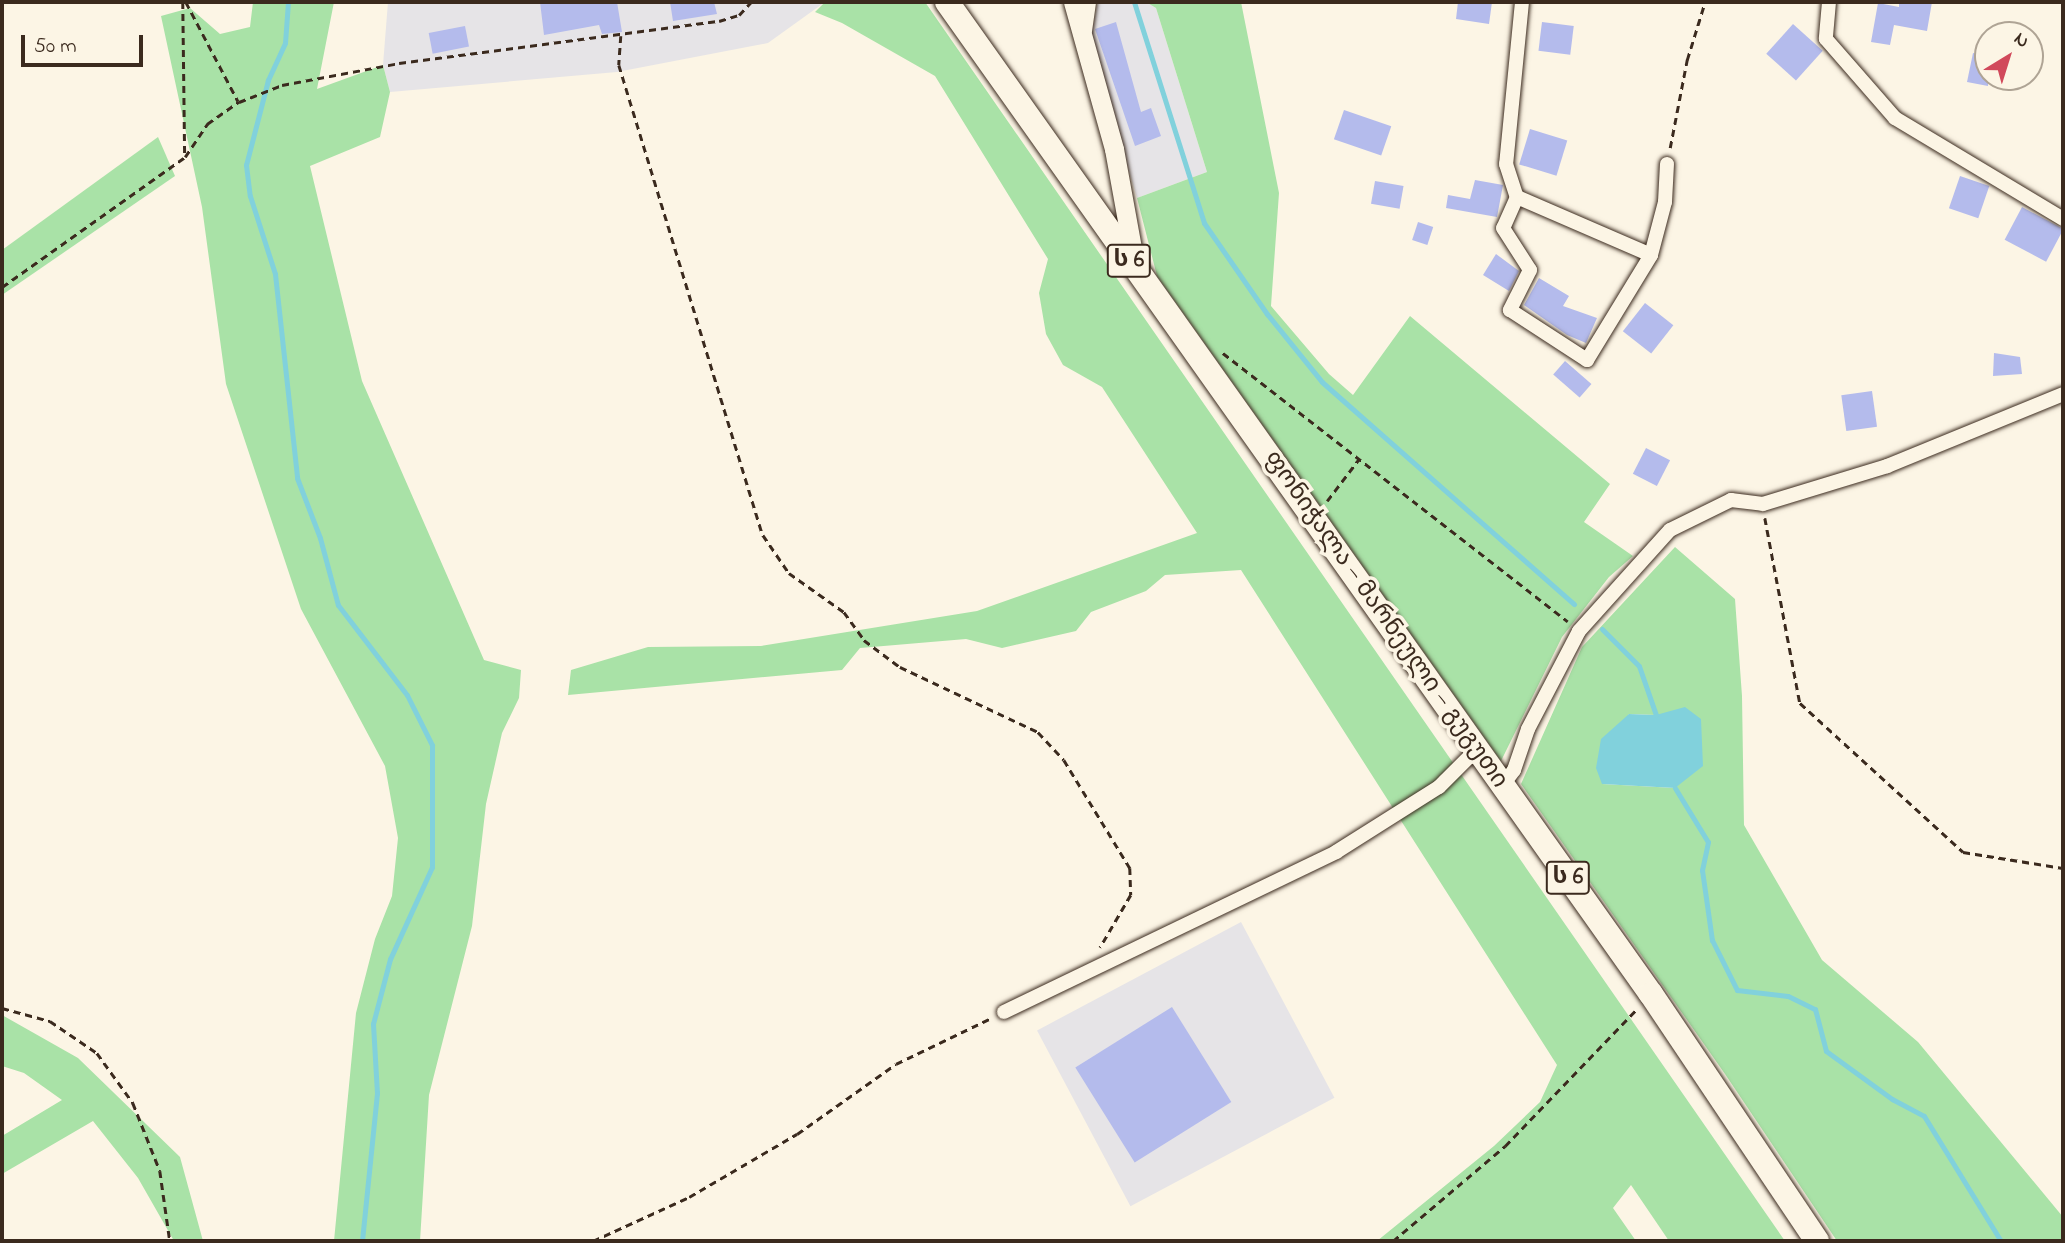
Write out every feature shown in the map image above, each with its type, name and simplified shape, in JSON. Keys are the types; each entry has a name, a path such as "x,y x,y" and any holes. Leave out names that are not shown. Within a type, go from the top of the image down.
{"highway":[{"name":"ფონიჭალა — მარნეული — გუგუთი","path":"947,2 1651,994 1817,1241"}],"street":[{"path":"1073,2 1114,149 1137,272"},
{"path":"1084,45 1089,2"},
{"path":"1522,2 1506,164 1517,197 1503,228 1530,270 1510,310 1587,360 1651,255 1665,202 1667,164"},
{"path":"1829,2 1826,39 1895,118 2063,219"},
{"path":"1517,197 1651,255"},
{"path":"1502,786 1514,770 1528,729 1579,631 1670,530 1731,500 1763,504 1887,466 2063,394"},
{"path":"1004,1012 1336,852 1439,787 1476,750"}],"path":[{"path":"185,2 239,102"},
{"path":"185,2 185,157"},
{"path":"2,287 185,157 207,124 239,102 282,85 398,63 621,36 719,21 739,15 751,2"},
{"path":"1667,164 1687,60 1705,2"},
{"path":"621,36 619,65 763,535 789,573 844,612 864,640 900,667 1038,732 1064,760 1130,868 1131,895 1102,943 1095,967"},
{"path":"1201,362 1222,353 1579,631"},
{"path":"1313,518 1359,459"},
{"path":"1763,504 1800,704 1963,852 2063,869"},
{"path":"1393,1241 1505,1146 1651,994"},
{"path":"2,1008 50,1021 97,1053 133,1103 160,1171 170,1241"},
{"path":"593,1241 689,1197 797,1134 896,1064 1004,1012"}],"shaded area":[{"path":"388,2 825,2 768,43 617,72 390,92 383,65"},
{"path":"1098,2 1146,2 1156,8 1207,172 1137,198 1090,41"},
{"path":"1241,922 1334,1098 1130,1206 1037,1030"}],"green space":[{"path":"253,2 334,2 317,89 383,65 390,92 380,137 310,166 362,381 484,660 521,670 519,698 502,733 486,804 472,926 429,1095 420,1241 334,1241 356,1013 375,939 392,896 398,838 385,766 301,609 226,384 202,207 161,16 190,8 220,34 250,27"},
{"path":"825,2 925,2 1785,1241 1669,1241 1631,1185 1613,1208 1636,1241 1377,1241 1494,1146 1540,1102 1557,1065 1241,570 1165,575 1146,591 1091,612 1076,631 1002,648 966,639 860,648 842,670 568,695 571,670 648,647 761,646 977,611 1197,533 1102,387 1063,365 1046,334 1039,293 1048,259 935,76 842,23 815,12"},
{"path":"1146,2 1241,2 1279,193 1271,306 1329,374 1353,395 1410,316 1610,484 1584,522 1633,556 1609,577 1562,637 1501,761 1157,276 1137,198 1207,172 1156,8"},
{"path":"158,137 175,176 2,295 2,250"},
{"path":"1675,547 1735,599 1742,696 1744,825 1822,960 1918,1042 2063,1217 2063,1241 1837,1241 1725,1074 1521,784 1582,647","holes":["1629,714 1656,715 1675,788 1602,784"]},
{"path":"2,1015 78,1058 180,1157 203,1241 174,1241 138,1178 93,1121 2,1174 2,1136 62,1100 24,1073 2,1066"}],"water":[{"path":"1685,707 1701,719 1703,766 1675,788 1602,784 1596,768 1601,739 1629,714 1656,715"}],"building":[{"path":"540,2 617,2 622,32 602,34 599,25 544,35"},
{"path":"670,2 714,2 717,14 673,21"},
{"path":"1458,2 1492,2 1489,24 1456,19"},
{"path":"1899,2 1932,2 1927,31 1894,25 1890,45 1871,42 1878,3 1899,7"},
{"path":"1116,22 1141,112 1151,108 1161,136 1135,146 1095,29"},
{"path":"1542,22 1574,26 1570,55 1538,51"},
{"path":"1793,24 1823,51 1796,80 1766,54"},
{"path":"465,26 469,47 433,54 429,33"},
{"path":"1973,53 1974,53 1974,83 1967,82"},
{"path":"1344,110 1391,126 1381,156 1334,139"},
{"path":"1530,129 1567,140 1556,176 1519,164"},
{"path":"1960,176 1989,186 1978,218 1949,208"},
{"path":"1475,180 1503,185 1497,217 1446,208 1448,195 1470,199"},
{"path":"1375,181 1404,186 1400,209 1371,204"},
{"path":"2022,207 2063,229 2046,262 2005,240"},
{"path":"1418,222 1433,227 1427,245 1412,240"},
{"path":"1496,254 1519,271 1509,291 1483,275"},
{"path":"1539,278 1569,296 1563,306 1597,318 1586,343 1567,335 1524,305"},
{"path":"1645,303 1673,325 1651,354 1623,331"},
{"path":"1994,353 2020,357 2022,374 1993,376"},
{"path":"1565,361 1591,384 1580,398 1553,375"},
{"path":"1872,391 1877,427 1846,431 1841,395"},
{"path":"1646,448 1670,460 1657,486 1633,474"},
{"path":"1172,1007 1231,1102 1135,1162 1075,1067"}],"waterway":[{"path":"288,2 285,43 268,80 246,165 250,196 275,274 297,478 320,538 338,605 407,695 432,745 432,867 390,959 373,1024 377,1093 362,1241"},
{"path":"1134,2 1204,223 1267,314 1322,382 1574,604"},
{"path":"1602,629 1639,666 1656,715"},
{"path":"1675,788 1708,842 1702,870 1712,940 1737,990 1788,996 1815,1009 1826,1051 1892,1099 1924,1116 2001,1241"}]}
